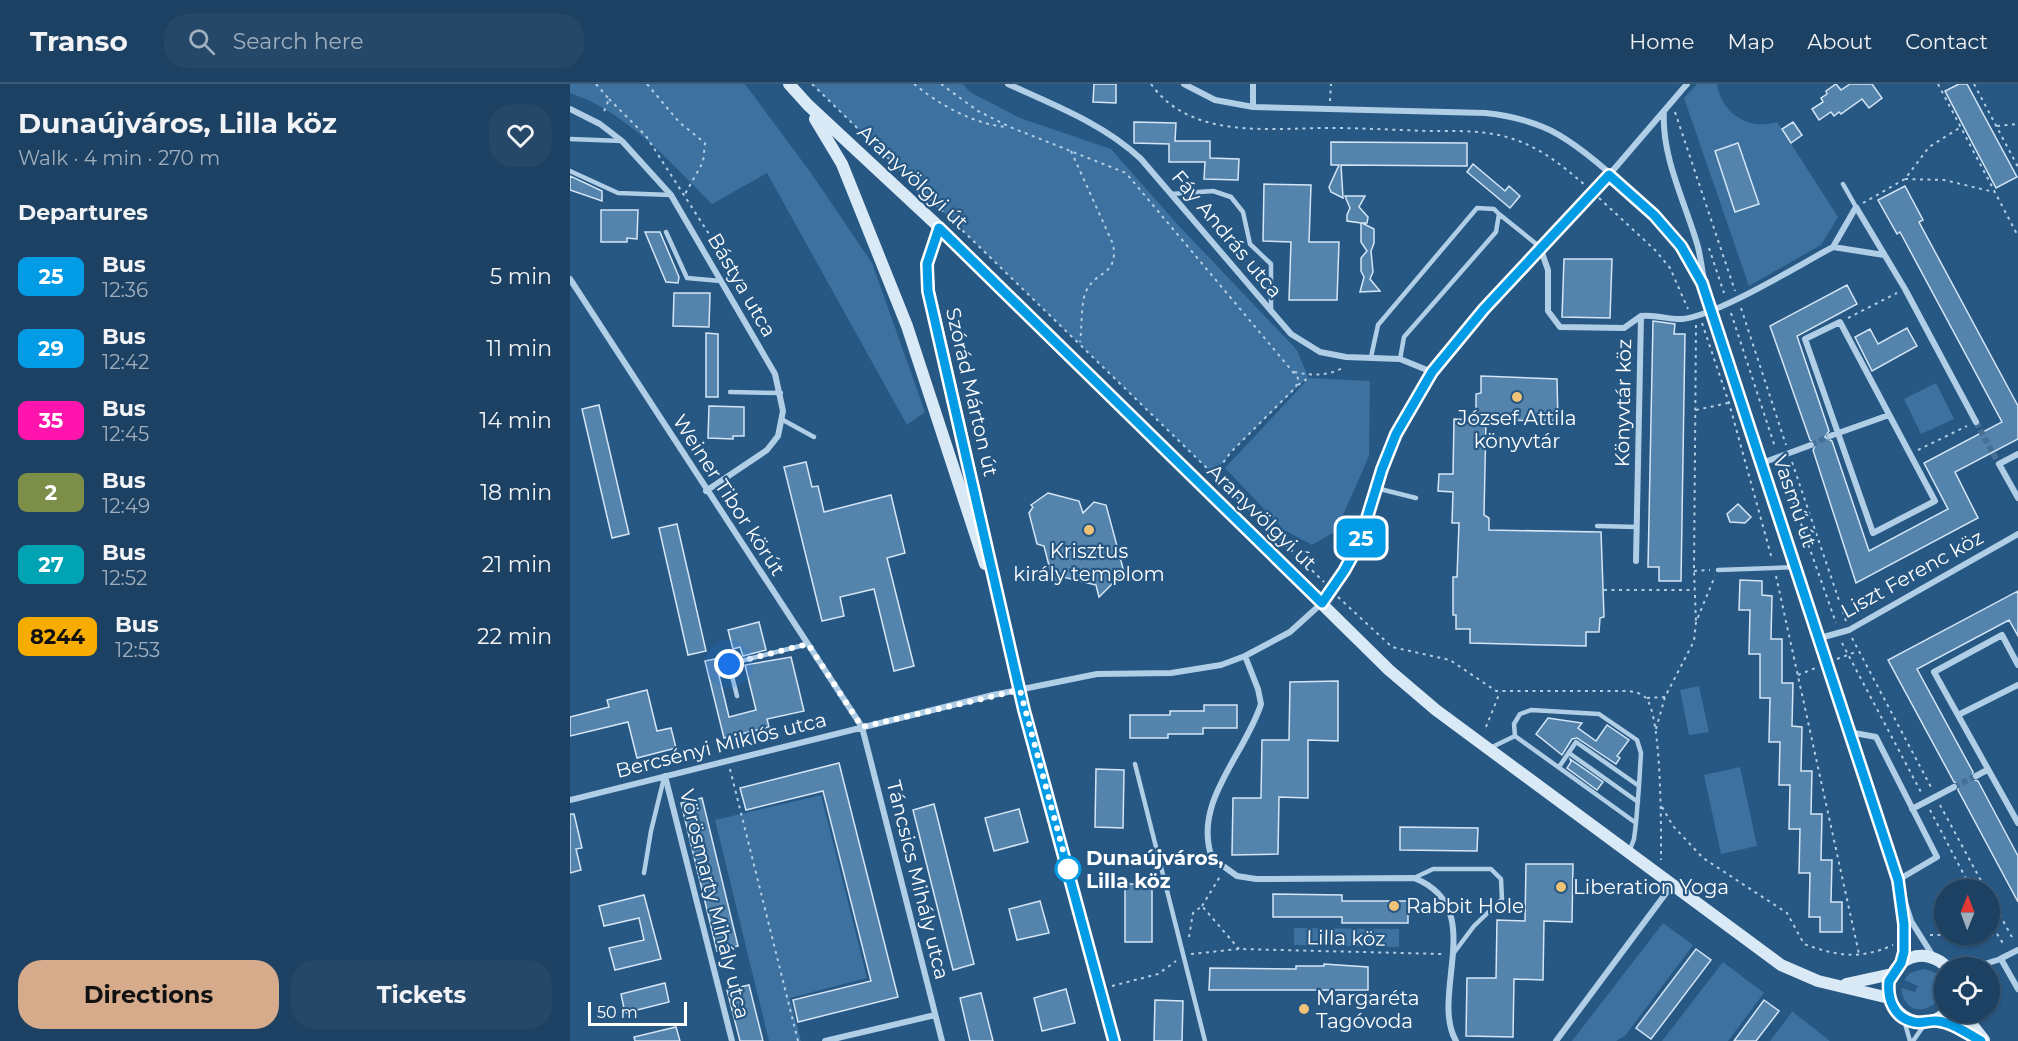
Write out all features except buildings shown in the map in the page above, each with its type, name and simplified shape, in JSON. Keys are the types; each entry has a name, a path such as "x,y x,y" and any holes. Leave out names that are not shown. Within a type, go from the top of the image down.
{"street":[{"name":"Aranyvölgyi út","path":"789,84 1389,670 1437,710 1781,964 1799,975 1889,998"},
{"name":"Fáy András utca","path":"1008,84 1108,133 1127,146 1291,334 1320,352 1346,357 1400,359 1432,372"},
{"name":"Vasmű út","path":"1184,84 1215,100 1253,107 1508,116 1544,127 1562,136 1654,215 1681,246 1702,283"},
{"path":"1253,84 1253,107"},
{"name":"Bercsényi Miklós utca","path":"570,800 862,727 1097,674 1197,670 1245,656 1290,632 1322,603 1359,544 1396,434 1432,372 1455,340 1593,193 1687,84"},
{"name":"Szórád Márton út","path":"808,105 842,164 907,326 1008,636"},
{"name":"Bástya utca","path":"570,109 600,124 622,141 651,170 671,195 775,374 781,393 783,420"},
{"name":"Vasmű út","path":"1664,111 1665,142 1698,249 1702,283 1797,567 1911,921 1934,957"},
{"path":"1884,255 1833,247 1856,207 1905,289 1976,422"},
{"name":"Szórád Márton út","path":"939,228 927,264 928,291 1020,690 1114,1041"},
{"path":"1540,247 1548,270 1548,311 1560,327 1624,328 1641,316"},
{"name":"Könyvtár köz","path":"1636,561 1641,316 1655,314 1682,319 1711,311 1833,247"},
{"name":"Weiner Tibor körút","path":"570,279 706,491 862,727"},
{"path":"1840,322 1889,415 1935,501 1872,533 1805,339 1840,322"},
{"path":"1830,436 1889,415"},
{"path":"706,491 766,450 778,436 783,420"},
{"path":"1762,463 1811,445"},
{"path":"2018,454 2000,464 2018,498"},
{"name":"Liszt Ferenc köz","path":"1820,638 1849,630 2018,534"},
{"path":"2018,665 2002,635 1934,672 2018,823"},
{"path":"1245,656 1258,689 1261,704 1213,801 1206,822 1206,835 1212,858 1225,870 1237,876 1256,879 1414,878 1429,884 1448,907 1453,954 1449,1016 1456,1041"},
{"path":"1958,715 2018,685"},
{"name":"Táncsics Mihály utca","path":"862,727 942,1041"},
{"path":"1849,732 1876,737 1937,857 1898,880"},
{"path":"1976,776 1987,770"},
{"name":"Vörösmarty Mihály utca","path":"665,776 732,1041"},
{"path":"1912,809 1954,788"},
{"name":"Vasmű út","path":"1898,880 1904,940 1901,963"},
{"path":"1556,1041 1674,884"},
{"path":"2018,950 2001,958 2018,989"},
{"path":"1934,957 1915,956 1901,963 1892,974 1889,998 1903,1017 1913,1022 1952,1025 1982,1041"},
{"name":"Aranyvölgyi út","path":"1837,985 1892,974"},
{"path":"825,1041 935,1015"},
{"path":"1970,1023 1982,1041"}],"lane":[{"path":"570,139 622,141"},
{"path":"570,171 618,193 671,195"},
{"path":"1843,184 1856,207"},
{"path":"1171,194 1213,191 1231,197 1243,212 1250,244 1271,264 1271,312"},
{"path":"1371,357 1378,325 1476,208 1489,207 1540,247"},
{"path":"1400,359 1404,337 1496,232 1499,214"},
{"path":"666,232 687,278 721,281"},
{"path":"730,392 781,393"},
{"path":"783,420 814,437"},
{"path":"1376,488 1416,498"},
{"path":"1597,526 1637,527"},
{"path":"1718,570 1797,567"},
{"path":"737,696 729,664 808,644"},
{"path":"1515,736 1514,724 1520,714 1531,711 1599,714 1637,740 1641,753 1638,802 1635,839 1629,852"},
{"path":"1489,749 1515,736"},
{"path":"1515,736 1636,823"},
{"path":"1559,767 1576,742 1639,786"},
{"path":"1569,753 1638,802"},
{"path":"1135,764 1205,1041"},
{"path":"644,873 651,831 665,776"},
{"path":"1414,878 1433,868 1491,869 1502,879 1502,899 1474,926 1453,954"},
{"path":"1903,1017 1911,1041 1931,1022"}],"path":[{"path":"596,84 646,136 709,234"},
{"path":"646,84 679,122 705,143 703,162 685,194"},
{"path":"812,84 1392,647 1450,660 1490,689 1500,692 1629,691 1640,693 1646,698 1655,732 1662,806 1661,862"},
{"path":"914,84 930,97 965,116 990,125 1010,127"},
{"path":"941,84 978,111 1010,127 1126,173 1294,372 1298,378 1296,387"},
{"path":"1151,84 1158,94 1202,121 1238,129 1454,131 1507,137 1528,144 1548,155 1593,193 1655,250 1670,268 1696,325 1694,571 1696,622 1694,641 1665,698 1655,732"},
{"path":"1330,110 1331,84"},
{"path":"1938,84 2018,236"},
{"path":"1974,84 2018,166"},
{"path":"600,124 609,99"},
{"path":"1675,111 1849,630 1980,879"},
{"path":"1996,126 2018,124"},
{"path":"1856,207 1905,179 1929,147 1961,127"},
{"path":"1071,151 1113,244 1115,257 1111,268 1096,279 1085,294 1080,342"},
{"path":"1905,179 1944,180 1995,192"},
{"path":"1709,248 1847,656 1966,879"},
{"path":"1840,322 1905,289"},
{"path":"1696,325 1702,322 1729,403 1774,569 1858,954"},
{"path":"1214,475 1231,452 1302,379 1330,374 1345,367"},
{"path":"1294,372 1313,376"},
{"path":"1696,410 1729,403"},
{"path":"1910,454 1976,422"},
{"path":"1694,571 1718,570 1696,622"},
{"path":"1604,590 1694,590"},
{"path":"1486,728 1500,692"},
{"path":"1646,698 1665,698"},
{"path":"728,760 798,1041"},
{"path":"1662,806 1673,826 1703,858 1786,913 1804,944 1829,953 1875,954 1904,940"},
{"path":"1101,989 1158,974 1185,955 1193,913 1202,906 1225,870"},
{"path":"1202,906 1239,949"},
{"path":"2000,915 2013,939"},
{"path":"1919,935 1934,935"},
{"name":"Lilla köz","path":"1185,955 1239,949 1453,954"}],"shaded area":[{"path":"570,84 745,84 811,173 872,263 925,412 907,425 767,173 712,204 647,140 610,112 570,93"},
{"path":"812,84 963,84 970,92 1020,118 1111,149 1180,227 1297,350 1308,377 1231,452 1214,475"},
{"path":"1697,84 1717,84 1724,103 1730,111 1747,122 1767,124 1777,122 1838,217 1821,245 1749,286 1684,98"},
{"path":"1309,378 1370,381 1369,456 1336,531 1312,545 1284,530 1225,468"},
{"path":"1936,383 1954,419 1921,434 1904,399"},
{"path":"1699,686 1709,732 1689,735 1680,690"},
{"path":"1740,767 1757,846 1721,854 1704,775"},
{"path":"821,795 867,978 790,998 801,1041 769,1041 715,820"},
{"path":"1663,923 1693,945 1625,1036 1616,1041 1572,1041"},
{"path":"1294,928 1399,929 1399,947 1294,945"},
{"path":"1723,962 1764,993 1728,1041 1662,1041"},
{"path":"1923,969 1934,973 1934,1003 1927,1008 1916,1009 1907,1003 1901,988 1915,992 1918,986 1904,980 1910,973"},
{"path":"1793,1012 1830,1041 1770,1041"}],"tunnel":[{"path":"1976,422 1999,464"},
{"path":"1811,445 1830,436"},
{"path":"1954,787 1976,776"}],"bus line":[{"name":"25","path":"1114,1041 1024,710 959,415 928,291 927,264 939,228 1322,603 1359,544 1382,469 1396,434 1432,372 1455,340 1609,175 1654,215 1681,246 1702,283 1898,880 1904,924 1904,952 1901,963 1889,981 1889,998 1892,1005 1903,1017 1913,1022 1936,1021 1952,1025 1981,1041"}],"place":[{"name":"József Attila könyvtár","path":"1517,397"},
{"name":"Krisztus király templom","path":"1089,530"},
{"name":"Dunaújváros, Lilla köz","path":"1068,869"},
{"name":"Liberation Yoga","path":"1561,887"},
{"name":"Rabbit Hole","path":"1394,906"},
{"name":"Margaréta Tagóvoda","path":"1304,1009"}],"route":[{"path":"729,664 808,644 862,727 1020,690 1068,869"}]}
